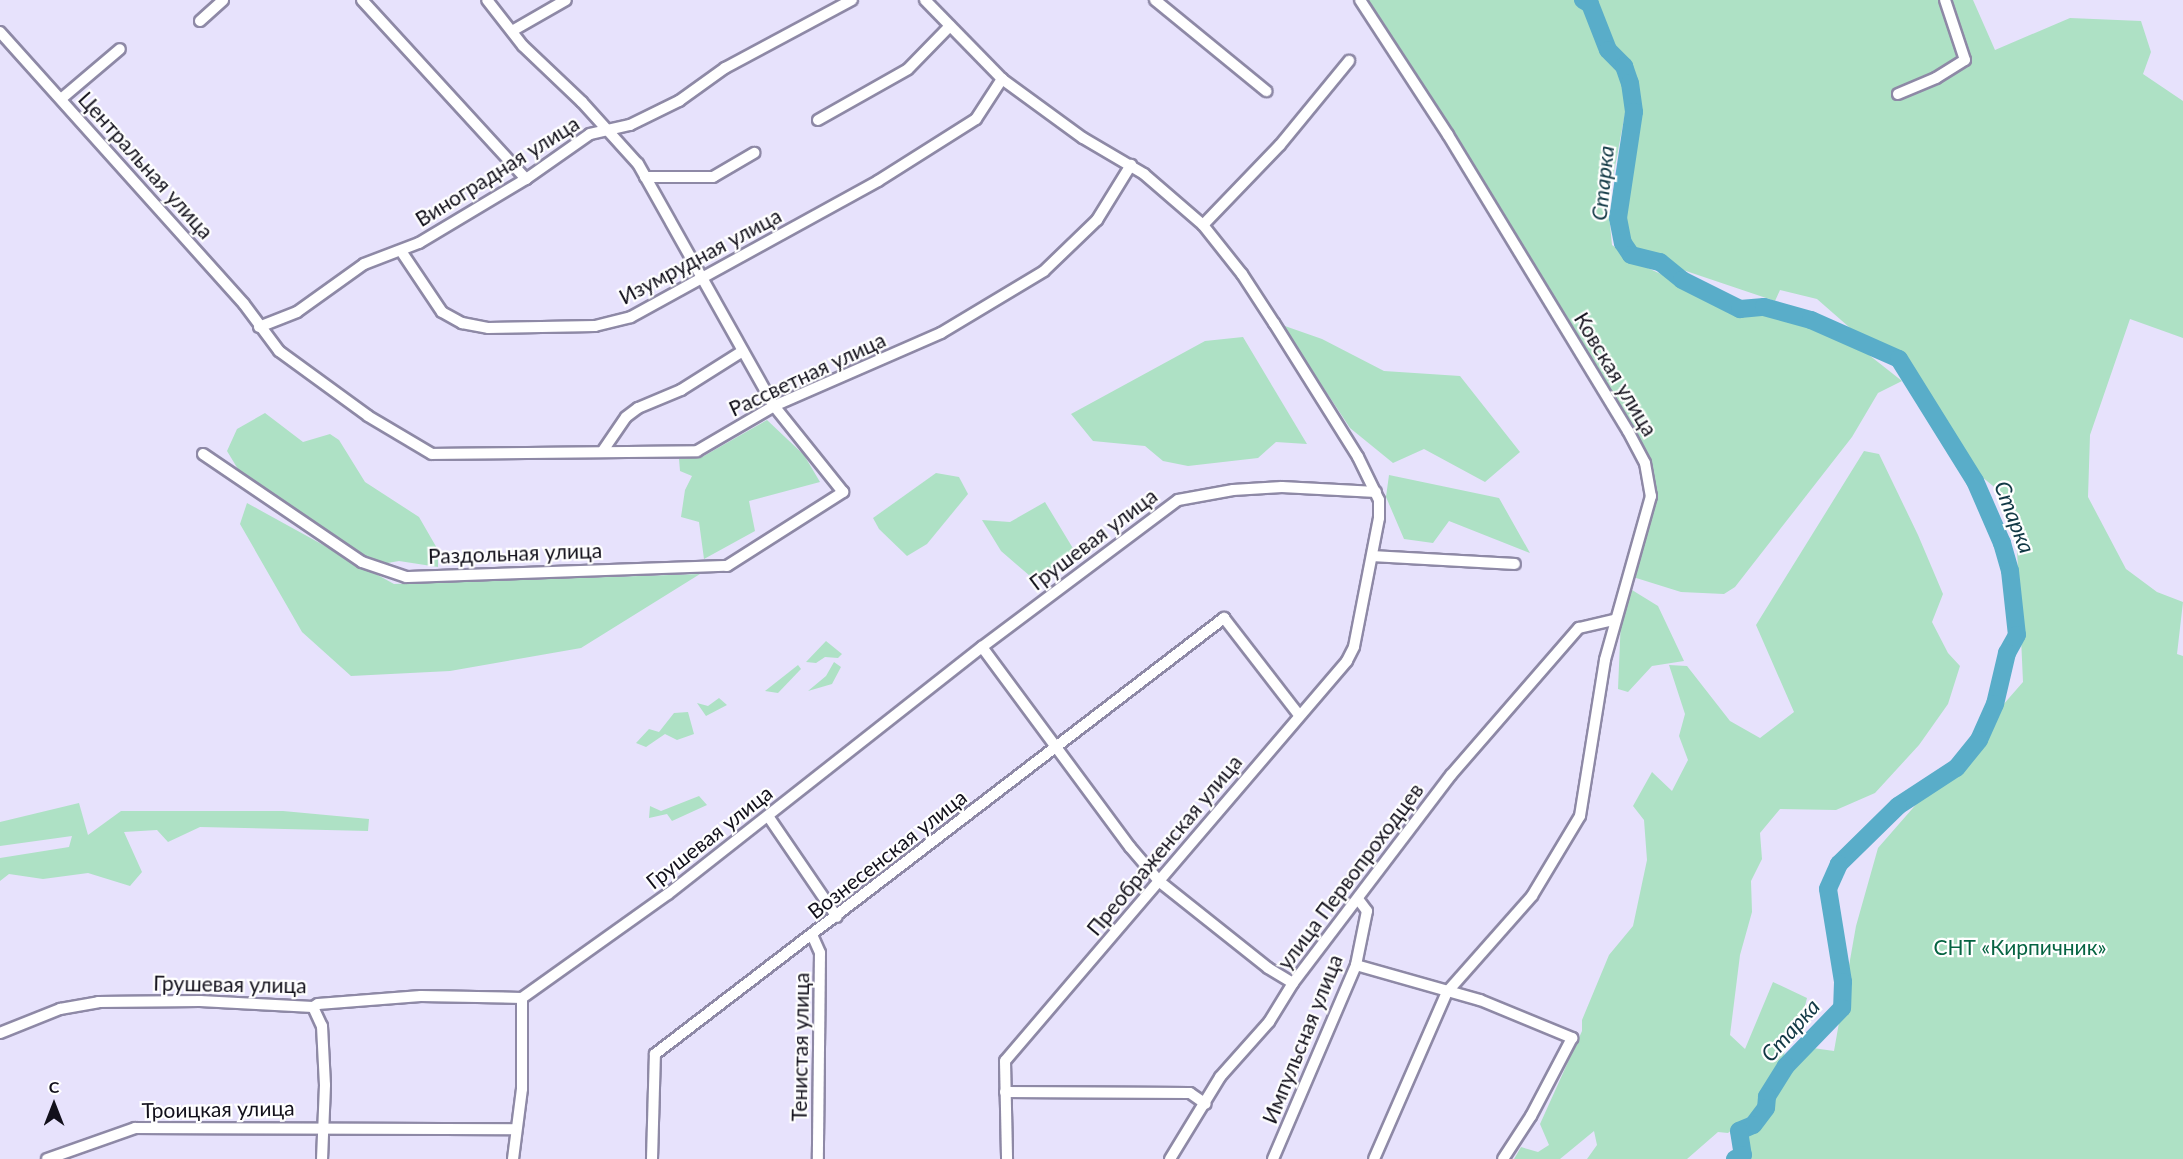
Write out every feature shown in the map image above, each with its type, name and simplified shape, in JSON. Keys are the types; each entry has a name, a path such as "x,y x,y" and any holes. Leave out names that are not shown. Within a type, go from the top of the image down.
{"street":[{"path":"200,21 223,0"},
{"path":"362,0 526,179"},
{"path":"487,0 512,31 606,129 645,177 774,406"},
{"path":"512,31 566,0"},
{"name":"Виноградная улица","path":"259,327 297,312 364,264 400,251 526,179 590,134 630,124 679,102 725,68 852,0"},
{"path":"925,0 1002,79 1038,107 1131,165 1203,225 1235,265 1274,324 1376,492"},
{"path":"1155,0 1266,91"},
{"name":"Ковская улица","path":"1360,0 1448,135 1645,463 1651,496 1614,620 1580,816 1532,896 1447,992"},
{"path":"1898,94 1936,78 1965,60 1945,0"},
{"path":"818,120 908,69 950,26"},
{"name":"Центральная улица","path":"0,32 244,304 259,327"},
{"path":"61,99 120,50"},
{"path":"1203,225 1280,145 1349,61"},
{"name":"Изумрудная улица","path":"400,251 442,312 462,323 488,328 596,326 631,317 702,280 878,181 976,118 1002,79"},
{"path":"645,177 713,177 754,153"},
{"name":"Рассветная улица","path":"259,327 291,362 392,431 432,454 698,451 774,406 940,333 1044,271 1097,220 1131,165"},
{"path":"602,452 626,417 638,408 681,390 743,351"},
{"name":"Раздольная улица","path":"202,454 362,562 406,576 727,566 843,492 774,406"},
{"name":"Грушевая улица","path":"0,1033 60,1009 98,1002 200,1000 313,1007 318,1004 421,996 522,999 668,894 982,647 1178,500 1233,490 1282,487 1376,492"},
{"name":"Преображенская улица","path":"1007,1159 1005,1061 1347,661 1354,647 1379,518 1376,492"},
{"path":"1372,556 1515,564"},
{"name":"Вознесенская улица","path":"652,1159 655,1054 813,937 1224,618 1299,715"},
{"name":"улица Первопроходцев","path":"1170,1159 1206,1104 1220,1077 1269,1022 1293,983 1451,775 1579,628 1614,620"},
{"path":"982,647 1160,882 1268,968 1293,983"},
{"path":"768,816 837,917"},
{"name":"Импульсная улица","path":"1273,1159 1356,965 1367,911 1358,899"},
{"name":"Тенистая улица","path":"813,937 820,953 818,1159"},
{"path":"1356,965 1480,1000 1572,1038 1531,1116 1503,1159"},
{"path":"1374,1159 1447,992"},
{"path":"513,1159 522,1089 522,999"},
{"path":"313,1007 322,1026 322,1159"},
{"path":"1005,1092 1190,1093 1206,1104"},
{"name":"Троицкая улица","path":"47,1159 135,1128 516,1129"}],"green space":[{"path":"1365,0 1579,0 1588,5 1605,50 1622,67 1627,83 1627,103 1608,204 1612,245 1637,263 1704,294 1738,314 1764,312 1850,340 1902,381 1878,393 1852,437 1735,587 1724,594 1681,592 1633,577 1654,498 1649,460 1440,116"},
{"name":"СНТ «Кирпичник»","path":"1583,0 1973,0 1995,50 2070,18 2141,21 2151,52 2143,74 2183,101 2183,338 2130,319 2090,435 2088,497 2126,569 2157,592 2183,602 2177,654 2183,656 2183,1159 1735,1159 1743,1155 1739,1131 1753,1125 1766,1108 1767,1097 1786,1066 1806,1047 1834,1051 1856,926 1878,848 2023,682 2015,504 1965,463 1913,383 1817,299 1780,290 1775,301 1683,270 1682,280 1660,262 1631,255 1623,243 1618,218 1634,112 1630,83 1624,66 1608,50 1590,4"},
{"path":"1282,325 1322,339 1384,371 1460,376 1520,452 1485,482 1424,449 1393,463 1350,428"},
{"path":"1243,337 1307,444 1276,442 1258,458 1188,466 1163,461 1145,446 1093,441 1071,414 1205,341"},
{"path":"265,413 303,442 330,434 339,440 365,482 419,517 438,550 438,567 399,561 376,565 244,479 227,451 237,429"},
{"path":"767,420 804,455 820,482 749,501 755,531 704,559 699,522 681,517 685,490 692,476 680,471 679,459 702,457"},
{"path":"1864,451 1879,454 1918,535 1943,594 1932,622 1948,653 1960,666 1948,704 1919,745 1875,793 1836,810 1780,809 1760,833 1762,859 1751,881 1752,912 1740,955 1730,1035 1745,1049 1773,982 1807,998 1802,1018 1785,1041 1784,1059 1761,1096 1763,1105 1728,1133 1718,1132 1687,1159 1587,1159 1597,1145 1594,1131 1560,1159 1514,1159 1521,1147 1538,1152 1549,1145 1540,1124 1582,1031 1582,1020 1609,955 1633,926 1647,860 1644,820 1633,806 1652,772 1672,791 1688,760 1679,736 1685,714 1669,665 1687,666 1730,721 1760,738 1794,712 1756,625"},
{"path":"936,473 959,477 968,494 927,544 907,556 879,529 873,518"},
{"path":"1389,475 1499,498 1530,553 1449,521 1433,543 1404,539 1386,497"},
{"path":"1045,502 1080,560 1030,576 1001,551 982,520 1010,522"},
{"path":"247,503 394,584 700,574 581,648 450,671 351,676 302,632 240,524"},
{"path":"1632,590 1658,606 1684,661 1652,666 1628,692 1618,689 1621,618"},
{"path":"826,641 842,654 838,658 825,657 816,663 806,662"},
{"path":"834,662 841,667 832,684 808,691 826,676"},
{"path":"798,665 801,669 778,693 765,691"},
{"path":"719,698 727,705 706,716 697,703 708,706"},
{"path":"688,712 694,734 677,740 665,734 646,747 636,743 649,729 659,732 674,713"},
{"path":"699,796 707,805 672,821 667,814 649,818 650,806 661,811"},
{"path":"79,803 88,835 121,811 283,811 369,819 368,831 200,827 168,842 157,830 124,832 142,872 130,886 88,873 43,879 9,874 0,881 0,858 69,847 72,836 0,846 0,822"}],"waterway":[{"name":"Старка","path":"1583,0 1590,4 1608,50 1624,66 1630,83 1634,112 1618,218 1623,243 1631,255 1660,262 1682,280 1740,309 1764,307 1811,320 1899,359 1975,481 2002,543 2010,571 2017,635 2007,653 1995,704 1979,740 1956,768 1898,806 1839,864 1828,889 1843,982 1842,1008 1786,1066 1767,1097 1766,1108 1753,1125 1739,1131 1743,1155 1735,1159"}]}
